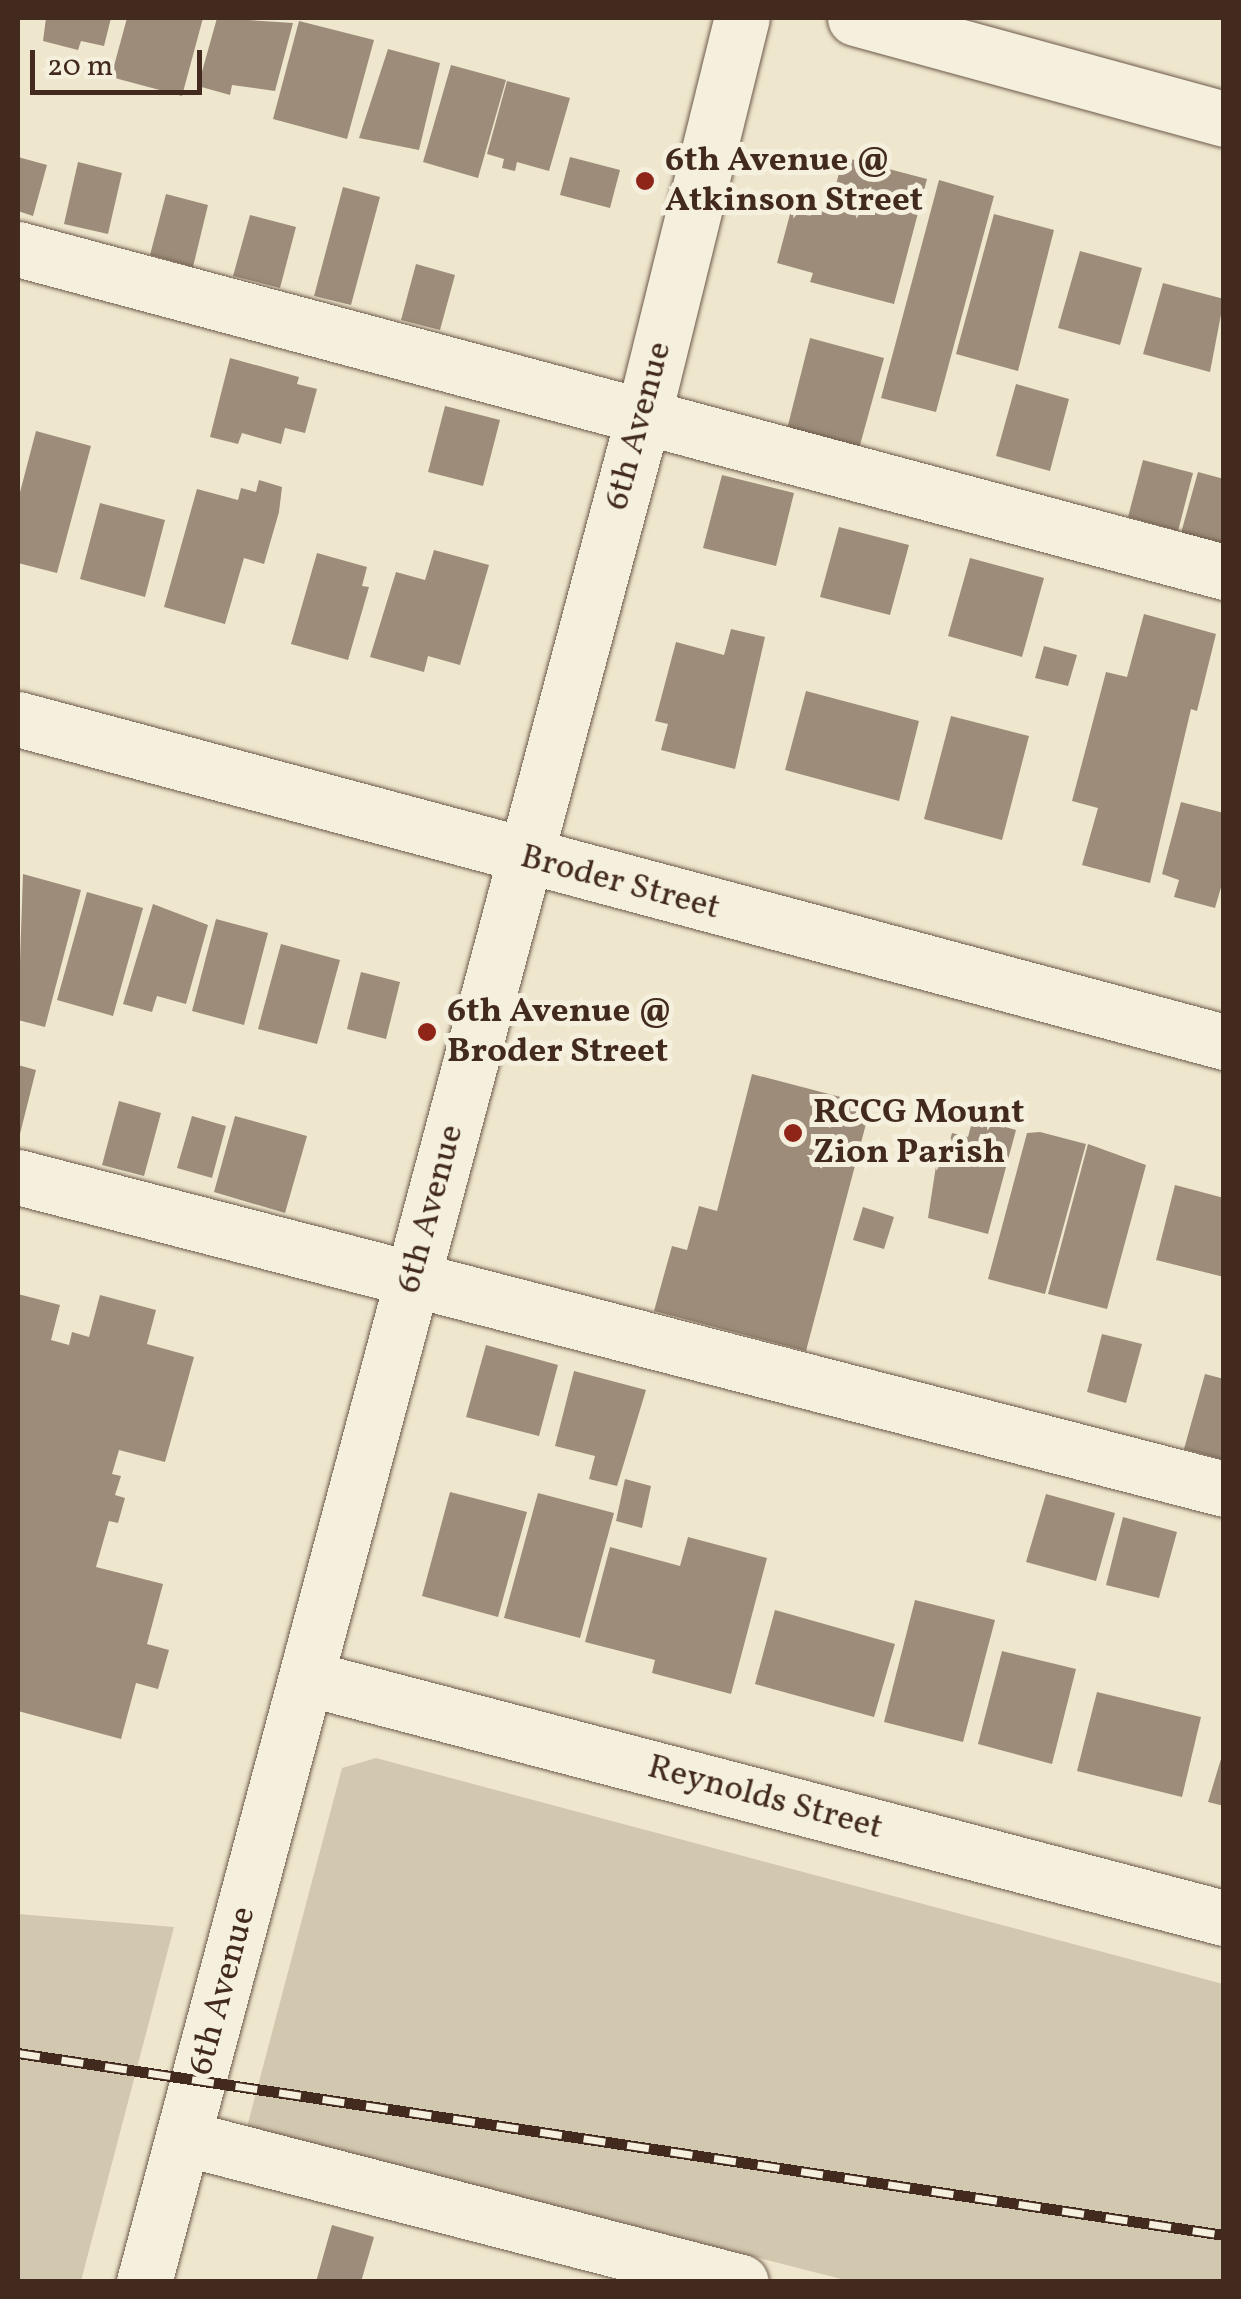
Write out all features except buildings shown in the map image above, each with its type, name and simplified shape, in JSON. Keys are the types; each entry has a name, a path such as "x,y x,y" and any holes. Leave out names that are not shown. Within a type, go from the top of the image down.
{"street":[{"name":"6th Avenue","path":"144,2282 643,416 742,18"},
{"path":"855,18 1224,118"},
{"path":"18,249 1224,572"},
{"name":"Broder Street","path":"18,719 524,858 1224,1042"},
{"path":"18,1177 1224,1490"},
{"name":"Reynolds Street","path":"307,1678 1224,1918"},
{"path":"184,2138 742,2282"}],"shaded area":[{"path":"376,1758 1223,1984 1223,2281 849,2281 247,2127 342,1768"},
{"path":"18,1914 174,1927 81,2281 18,2281"}],"railway":[{"path":"18,2053 1224,2235"}],"place":[{"name":"6th Avenue @ Atkinson Street","path":"645,181"},
{"name":"6th Avenue @ Broder Street","path":"427,1032"},
{"name":"RCCG Mount Zion Parish","path":"793,1133"}]}
